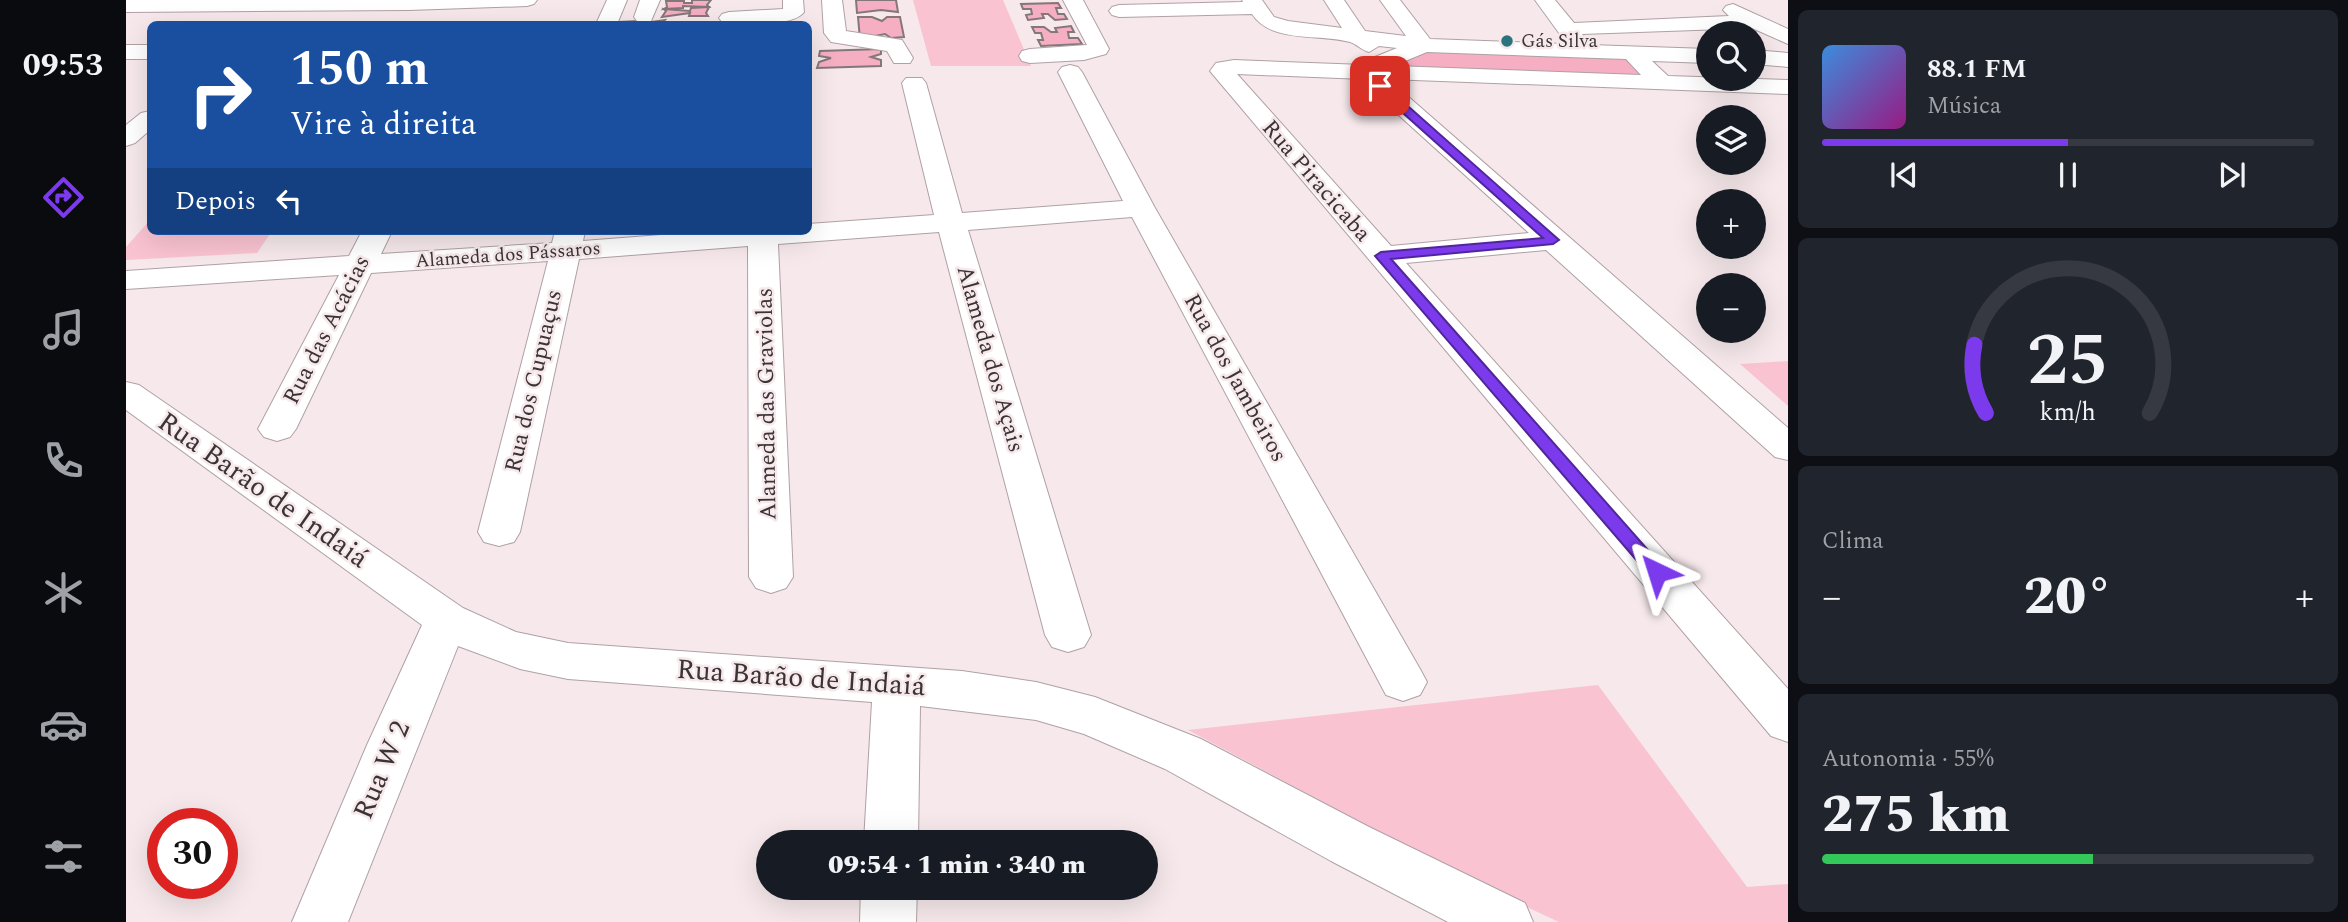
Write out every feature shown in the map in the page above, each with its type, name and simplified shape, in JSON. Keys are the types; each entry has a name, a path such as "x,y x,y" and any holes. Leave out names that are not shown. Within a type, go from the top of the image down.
{"street":[{"path":"126,6 527,0"},
{"path":"608,21 617,0"},
{"path":"729,14 788,15 793,12 793,0"},
{"name":"Alameda dos Açais","path":"832,0 835,33 839,37 894,45 900,51 908,71 1068,635"},
{"path":"1030,55 1084,53 1098,49 1073,0"},
{"path":"1334,0 1357,35 1376,52 1375,68 1389,95 1788,448"},
{"path":"1390,0 1424,45"},
{"path":"1545,0 1584,52"},
{"path":"1713,0 1757,21"},
{"path":"1119,11 1255,4 1267,21 1276,25 1424,45 1696,56"},
{"path":"282,21 302,5"},
{"path":"1567,29 1696,24"},
{"path":"1766,26 1788,37"},
{"path":"1375,68 1424,45"},
{"path":"126,52 147,52"},
{"path":"1629,53 1662,83"},
{"path":"1766,58 1788,60"},
{"name":"Rua Piracicaba","path":"1788,87 1375,68 1234,67 1224,68 1222,71 1788,722"},
{"name":"Rua dos Jambeiros","path":"1070,72 1139,204 1403,682"},
{"path":"126,108 147,108"},
{"path":"126,138 147,120"},
{"name":"Alameda dos Pássaros","path":"812,230 1139,204"},
{"name":"Alameda dos Pássaros","path":"812,222 950,218"},
{"name":"Alameda dos Pássaros","path":"568,240 624,235"},
{"name":"Alameda dos Pássaros","path":"135,277 368,249 730,235"},
{"name":"Alameda das Graviolas","path":"763,235 771,577"},
{"name":"Rua dos Cupuaçus","path":"499,532 568,240"},
{"path":"1381,256 1553,240"},
{"name":"Rua das Acácias","path":"276,429 368,249"},
{"name":"Rua Barão de Indaiá","path":"126,393 447,620 482,639 520,653 568,661 962,690 1036,701 1095,717 1183,754 1350,844 1505,922"},
{"name":"Rua W 2","path":"320,922 392,745 447,620"},
{"path":"891,830 897,685"},
{"path":"888,922 889,900"}],"shaded area":[{"path":"913,0 1003,0 1031,66 931,66"},
{"path":"147,223 147,235 269,235 257,253 126,260 126,247"},
{"path":"1788,361 1788,406 1740,364"},
{"path":"1598,685 1747,887 1788,884 1788,922 1559,922 1481,886 1188,730"}],"building":[{"path":"692,0 711,0 707,5 709,7 683,6 664,9 667,7 666,1 692,3"},
{"path":"856,0 896,0 898,12 881,10 857,13"},
{"path":"1058,3 1061,8 1056,8 1058,14 1064,14 1067,19 1055,20 1048,14 1042,14 1044,18 1028,20 1026,15 1032,14 1031,9 1023,9 1021,4"},
{"path":"709,7 706,13 708,16 689,16 690,13 662,17 666,11 664,9 690,11 691,8"},
{"path":"858,17 872,17 882,21 887,17 900,17 904,37 891,38 885,34 860,39"},
{"path":"1071,26 1074,32 1068,32 1069,38 1078,38 1082,44 1041,46 1038,40 1043,40 1041,33 1035,33 1032,27 1044,27 1051,32 1057,32 1055,28"},
{"path":"881,49 881,54 871,57 881,60 881,66 817,68 819,62 831,58 819,56 820,51"},
{"path":"1429,50 1623,56 1648,79 1388,68"}],"place":[{"name":"Gás Silva","path":"1507,41"}],"route":[{"path":"1380,86 1553,240 1381,256 1657,572"}]}
